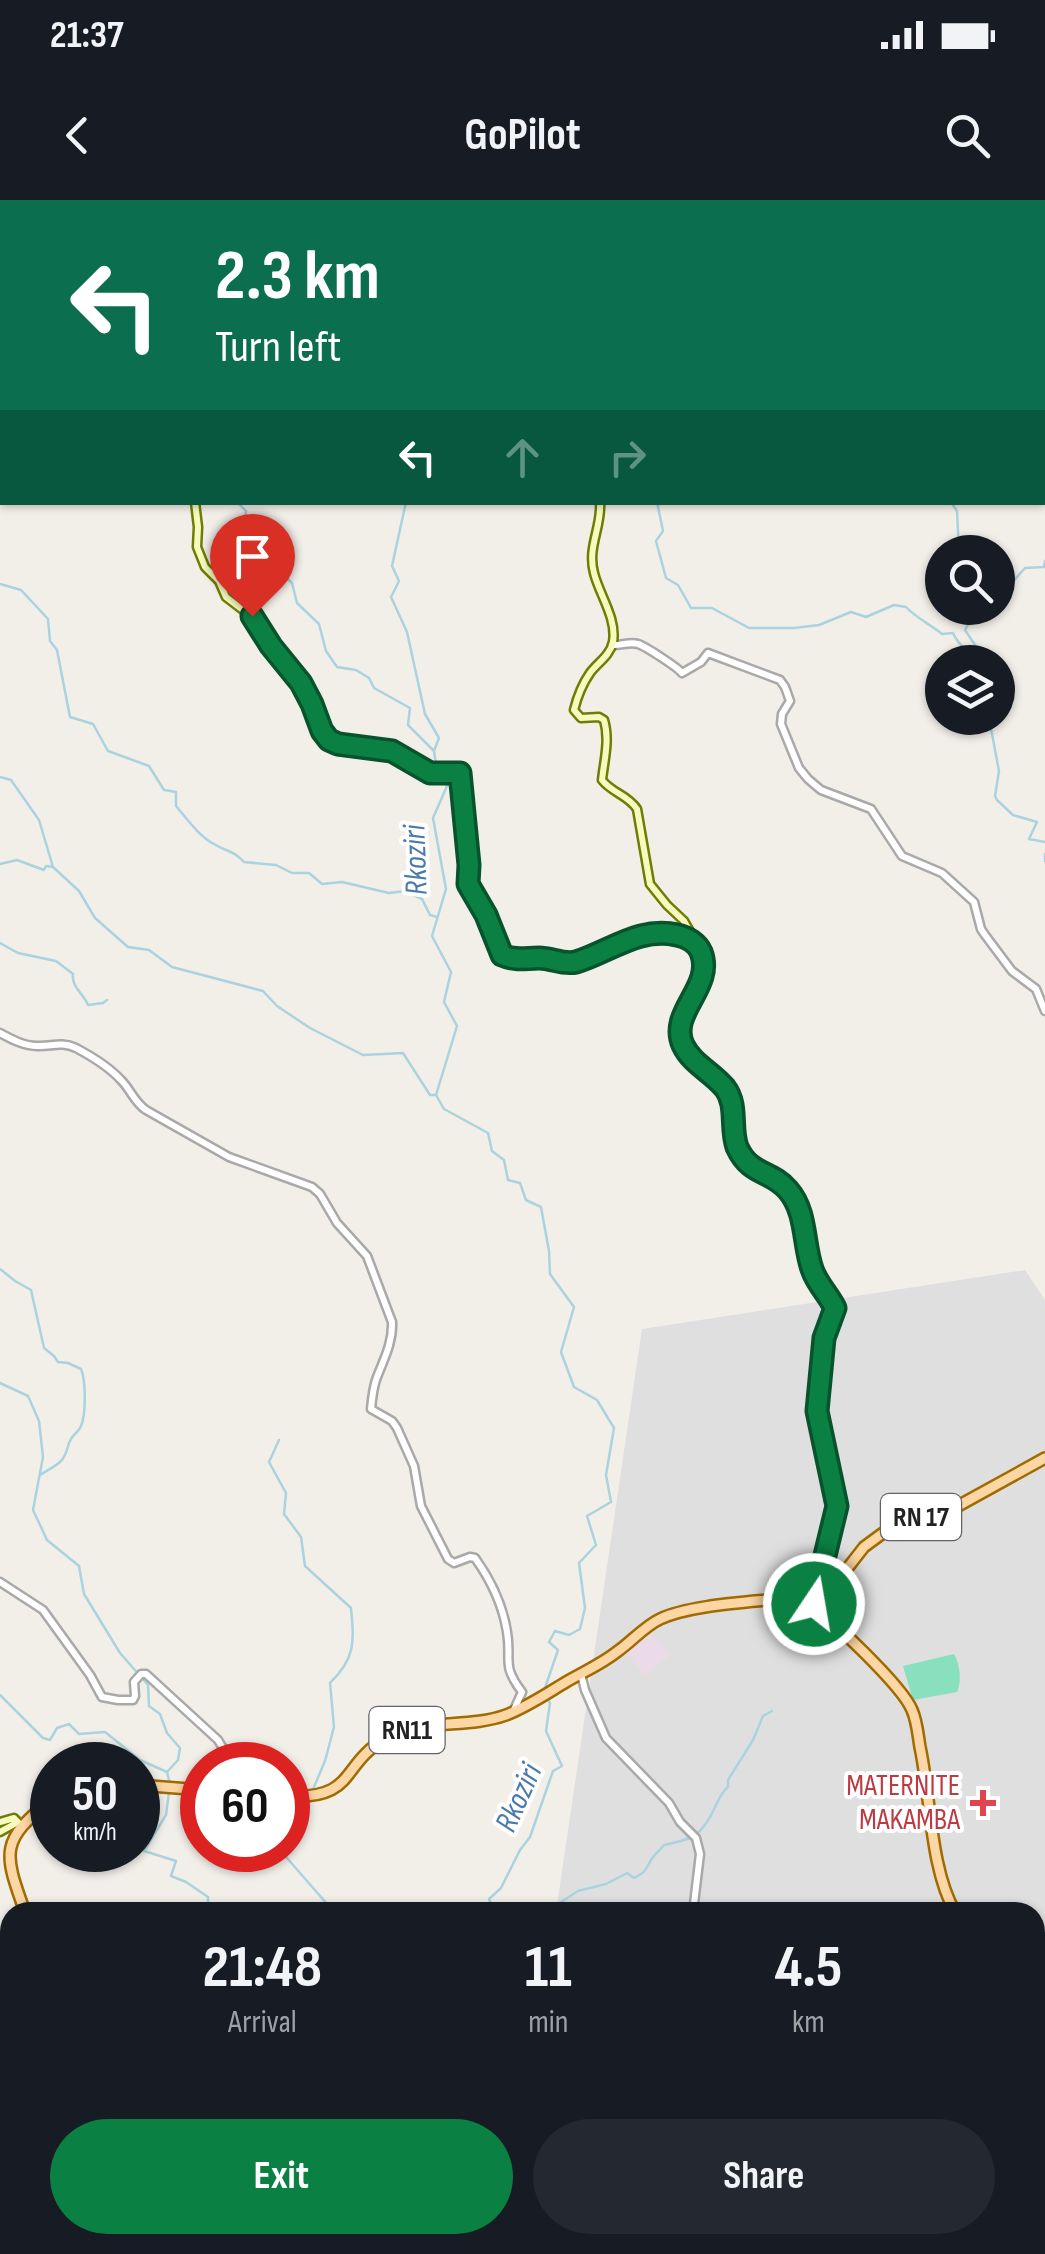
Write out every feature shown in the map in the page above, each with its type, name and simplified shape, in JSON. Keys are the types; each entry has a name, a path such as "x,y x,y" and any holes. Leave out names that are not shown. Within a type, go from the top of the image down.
{"main road":[{"path":"196,505 197,547 205,567 219,581 226,597 252,616 291,668 308,695 325,736 338,744 392,751 430,773 460,773 468,884 502,955 516,960 538,958 572,963 623,941 668,933 697,946"},
{"path":"600,505 592,548 594,574 608,610 613,639 601,662 587,677 574,710 581,718 604,720 607,732 602,780 637,809 650,884 684,921 702,957 704,974 682,1020 681,1040 689,1055 728,1092 736,1141 749,1166 782,1185 794,1199 802,1216 812,1267 835,1308 824,1338 817,1411 837,1506 821,1572 825,1587"},
{"name":"RN 17","path":"809,1598 839,1579 864,1547 883,1533 958,1506 1045,1458"},
{"path":"809,1598 912,1708 943,1884 951,1902"},
{"name":"RN11","path":"310,1796 335,1788 383,1740 422,1727 486,1720 513,1712 614,1654 651,1624 671,1614 809,1598"},
{"path":"0,1822 14,1818 18,1822 0,1832"},
{"path":"22,1902 4,1845 30,1818"}],"street":[{"path":"612,645 639,644 682,673 708,654 780,680 790,699 781,724 798,768 822,790 866,806 902,856 947,877 974,902 985,936 1012,971 1036,988 1045,1011"},
{"path":"0,1033 34,1046 63,1044 78,1049 118,1076 137,1104 146,1110 229,1157 312,1187 324,1198 330,1213 370,1262 393,1324 385,1360 375,1380 371,1411 398,1428 414,1468 421,1506 448,1559 454,1563 474,1558 490,1582 506,1624 509,1673 522,1692 513,1712"},
{"path":"0,1582 42,1610 102,1697 133,1700 134,1682 141,1674 148,1674 219,1742"},
{"path":"581,1674 606,1738 669,1803 696,1840 700,1854 694,1902"}],"shaded area":[{"path":"1025,1270 1045,1300 1045,1902 557,1902 642,1329"},
{"path":"647,1628 670,1655 645,1675 623,1649"}],"green space":[{"path":"954,1654 960,1673 957,1692 913,1700 903,1666"}],"waterway":[{"name":"Rkoziri","path":"240,505 251,528 246,536 264,541 266,546 260,551 272,557 275,567 292,583 297,603 319,624 326,651 337,667 356,670 369,678 374,688 410,708 408,725 434,751 438,777 447,786 433,818 446,889 432,936 451,972 444,1002 457,1026 436,1095 444,1109 488,1133 492,1151 504,1160 508,1180 520,1183 526,1200 541,1207 550,1274 574,1307 561,1352 574,1387 597,1400 614,1428 606,1475 611,1502 587,1516 596,1545 579,1563 585,1608 580,1629 569,1635 555,1631 549,1642 558,1650 544,1691"},
{"path":"405,505 392,566 399,581 391,597 407,632 425,714 439,738 434,751"},
{"path":"658,505 663,531 656,541 666,578 678,585 691,608 712,608 749,628 794,628 819,625 851,612 866,617 894,605 906,607 942,634 953,633 961,645"},
{"path":"953,505 958,535"},
{"path":"1015,579 1025,568 1044,567 1045,561"},
{"path":"0,584 21,590 48,619 70,717 93,724 108,751 149,766 164,790 176,792 176,806 209,841 244,862 309,873 322,884 342,882 389,893 405,891 422,899 430,915 437,917"},
{"path":"968,625 965,630 975,645"},
{"path":"992,735 999,771 995,796 1013,815 1037,822 1029,839 1045,842"},
{"path":"0,777 11,780 39,820 53,867 79,891 95,918 128,947 149,950 172,967 263,991 277,1006 310,1028 363,1055 403,1053 430,1095 435,1095"},
{"path":"1045,854 1045,861"},
{"path":"0,864 17,860 44,870 46,866 53,867"},
{"path":"0,943 18,953 56,961 73,974 74,983 88,1005 107,1000"},
{"path":"0,1269 31,1290 44,1348 58,1362 81,1369 83,1374 85,1406 81,1426 63,1458 40,1475"},
{"path":"0,1383 28,1396 39,1421 43,1457 33,1510 47,1540 79,1566 84,1594 120,1653 148,1685 149,1706 160,1714 167,1733 180,1748 178,1760 167,1772"},
{"path":"279,1440 269,1462 286,1493 284,1514 301,1537 305,1566 351,1608 353,1630 349,1657 330,1683 334,1727 311,1794"},
{"path":"0,1695 43,1738 50,1740 57,1728 69,1724 79,1734 105,1732 140,1760 167,1772 170,1784"},
{"name":"Rkoziri","path":"490,1902 530,1837 553,1771 562,1766 546,1731 550,1703 547,1698"},
{"path":"561,1902 578,1891 606,1884 627,1873 634,1878 645,1871 664,1845 701,1830 728,1787 728,1780 763,1716 772,1711"},
{"path":"169,1792 166,1815 144,1851 176,1861 171,1876 208,1897 208,1902"},
{"path":"299,1872 325,1902"}],"place":[{"name":"MATERNITE MAKAMBA","path":"983,1803"}],"route":[{"path":"252,616 301,683 329,740 392,751 430,773 460,773 468,884 490,922 502,955 516,960 538,958 572,963 623,941 668,933 684,937 698,947 704,974 682,1020 681,1040 689,1055 728,1092 736,1141 749,1166 773,1178 794,1199 802,1216 812,1267 835,1308 824,1338 817,1411 837,1506 821,1572 825,1587 810,1592 814,1604"}]}
